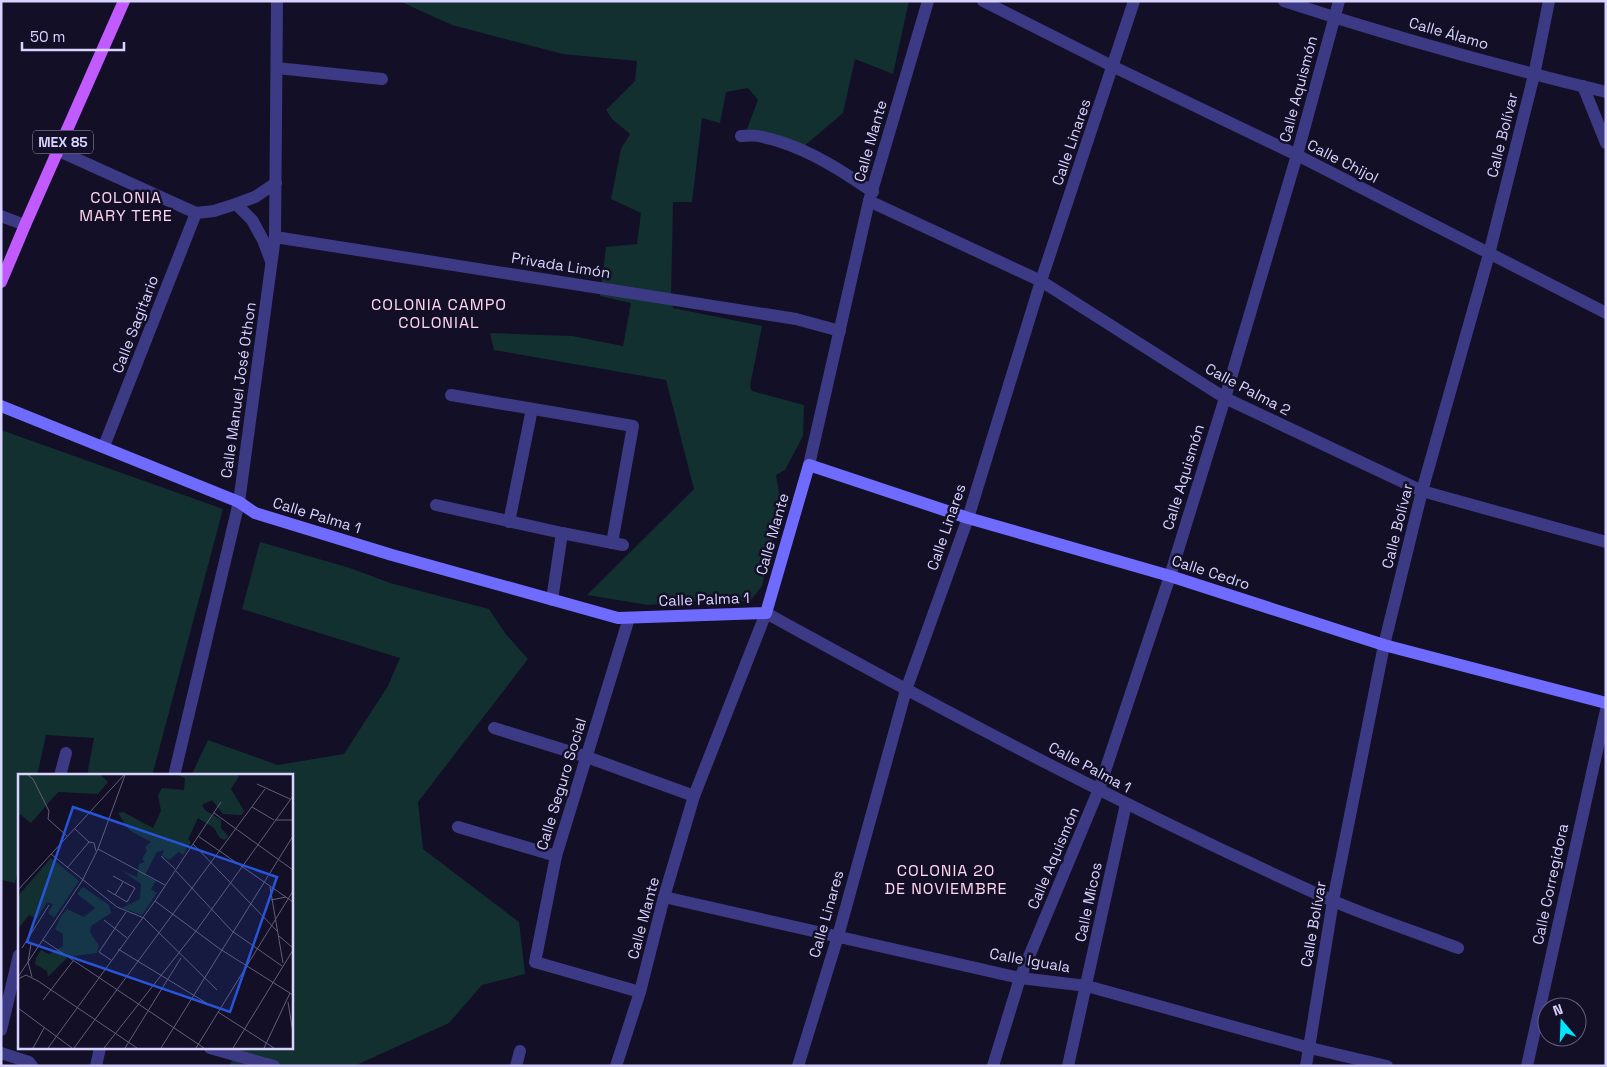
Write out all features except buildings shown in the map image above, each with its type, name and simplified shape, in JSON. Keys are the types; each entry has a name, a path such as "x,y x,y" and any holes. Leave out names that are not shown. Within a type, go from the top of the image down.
{"main road":[{"name":"MEX 85","path":"1,282 124,1"}],"street":[{"name":"Calle Manuel José Othon","path":"174,774 239,502 272,263 275,237 277,1"},
{"name":"Calle Mante","path":"616,1066 640,992 664,897 694,796 766,613 809,465 871,196 928,1"},
{"name":"Calle Chijol","path":"983,1 1114,68 1296,155 1606,313"},
{"name":"Calle Linares","path":"798,1066 838,936 906,690 968,518 1041,281 1114,68 1134,1"},
{"name":"Calle Álamo","path":"1284,1 1334,18 1534,75 1606,92"},
{"name":"Calle Aquismón","path":"993,1066 1020,978 1099,790 1170,576 1296,155 1339,1"},
{"name":"Calle Bolívar","path":"1306,1066 1333,901 1384,645 1422,491 1489,254 1534,75 1549,1"},
{"path":"277,68 382,79"},
{"path":"1583,86 1606,143"},
{"name":"Calle Palma 2","path":"741,136 754,134 801,149 834,166 871,196 1041,281 1224,398 1422,491 1606,542"},
{"path":"59,151 196,213 214,211 255,197 276,182"},
{"path":"236,204 252,220 272,263"},
{"name":"Calle Sagitario","path":"104,446 196,213"},
{"path":"1,216 25,225"},
{"name":"Privada Limón","path":"275,237 796,319 840,331"},
{"path":"436,505 562,534 618,544 633,426 451,395"},
{"name":"Calle Palma 1","path":"1,406 239,502 255,513 392,555 618,618 766,613 906,690 1126,804 1333,901 1458,948"},
{"path":"510,522 532,408"},
{"name":"Calle Cedro","path":"809,465 968,518 1170,576 1384,645 1606,704"},
{"path":"552,600 562,534"},
{"name":"Calle Seguro Social","path":"630,618 556,856 535,962 640,992"},
{"name":"Calle Corregidora","path":"1527,1066 1606,710"},
{"path":"494,728 587,757 694,796"},
{"path":"61,774 66,753"},
{"name":"Calle Micos","path":"1068,1066 1126,804"},
{"path":"458,827 556,856"},
{"name":"Calle Iguala","path":"664,897 1020,978 1087,986 1310,1048 1387,1066"},
{"path":"1,1030 18,958"},
{"path":"96,1066 100,1050"},
{"path":"217,1050 274,1066"},
{"path":"516,1066 520,1051"},
{"path":"1,1053 29,1062 32,1066"}],"green space":[{"path":"399,1 909,1 893,74 855,59 843,113 803,147 747,129 758,100 748,88 726,92 720,123 702,118 692,202 673,202 671,298 673,308 762,326 750,386 752,391 804,405 803,436 785,470 776,475 781,504 762,586 750,601 702,601 648,605 587,595 694,489 666,380 494,350 490,333 572,336 623,346 631,303 600,296 606,247 637,244 641,213 611,199 621,149 630,134 612,119 606,110 635,81 637,61 563,54 452,25"},
{"path":"1,430 223,509 153,774 87,774 94,738 46,735 37,774 18,774 18,871 15,883 1,880"},
{"path":"260,542 350,568 390,583 489,609 505,633 528,659 418,802 423,849 519,922 525,974 482,985 449,1023 354,1066 229,1066 239,1050 292,1050 292,774 192,774 208,740 278,765 344,754 388,686 400,658 242,609"}],"district":[{"name":"COLONIA MARY TERE","path":"126,206"},
{"name":"COLONIA CAMPO COLONIAL","path":"439,313"},
{"name":"COLONIA 20 DE NOVIEMBRE","path":"946,879"}]}
